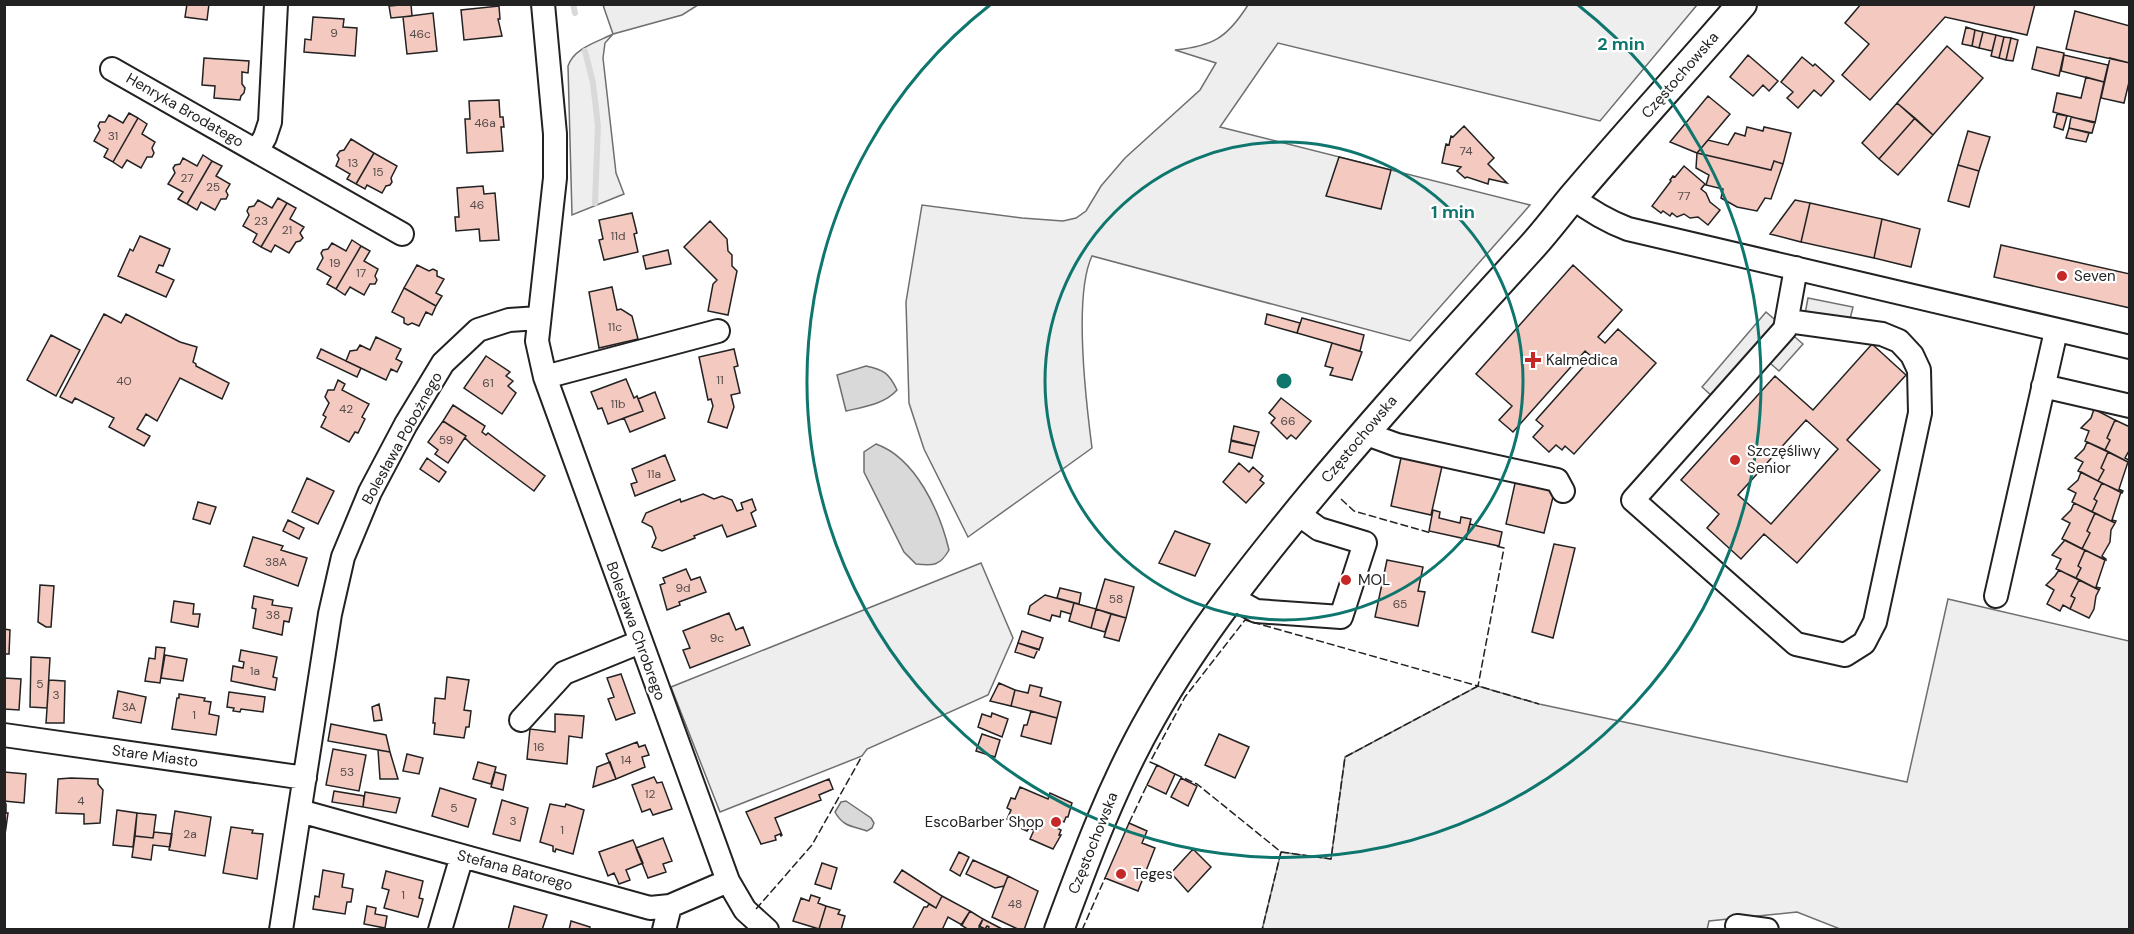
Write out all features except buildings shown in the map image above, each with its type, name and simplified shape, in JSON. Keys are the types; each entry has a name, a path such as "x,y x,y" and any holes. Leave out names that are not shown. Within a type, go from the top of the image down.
{"main road":[{"name":"Częstochowska","path":"1059,930 1102,818 1138,741 1167,690 1231,597 1364,433 1441,345 1532,248 1572,197 1742,4"}],"street":[{"name":"Henryka Brodatego","path":"257,151 266,136 270,122 276,4"},
{"path":"539,318 555,178 555,134 543,4"},
{"name":"Henryka Brodatego","path":"112,69 402,234"},
{"path":"1572,197 1610,222 1628,229 2130,347"},
{"path":"1788,321 1882,334 1899,342 1912,355 1918,370 1920,413 1875,621 1864,643 1845,655 1796,644 1633,500 1785,329 1796,268"},
{"name":"Bolesława Chrobrego","path":"539,318 537,341 545,377 728,881 745,910 767,930"},
{"name":"Bolesława Pobożnego","path":"281,930 330,614 343,558 370,492 406,424 443,363 478,330 509,320 539,318"},
{"path":"545,377 718,331"},
{"path":"1996,596 2056,331"},
{"path":"2043,386 2130,406"},
{"path":"1364,433 1397,445 1557,480 1563,491"},
{"path":"1231,597 1256,611 1341,617 1365,543 1319,529 1297,513"},
{"path":"521,720 564,674 640,642"},
{"name":"Stare Miasto","path":"4,735 305,778"},
{"name":"Stefana Batorego","path":"300,811 650,908 670,906 728,881"},
{"path":"440,930 462,856"},
{"path":"664,930 670,906"},
{"path":"1737,926 1767,930"}],"shaded area":[{"path":"603,4 698,5 682,15 613,34"},
{"path":"1248,5 1697,5 1600,121 1278,43 1220,127 1530,205 1410,341 1092,256 1086,274 1082,322 1084,378 1092,448 968,537 924,449 909,403 906,302 922,205 1022,218 1063,221 1076,218 1086,211 1101,186 1125,158 1200,90 1216,63 1175,50 1199,46 1218,38 1226,33"},
{"path":"613,34 605,43 603,58 616,173 624,194 572,215 568,66 581,50"},
{"path":"1808,298 1853,307 1849,323 1805,314"},
{"path":"1766,312 1803,344 1779,371 1754,349 1713,397 1702,387"},
{"path":"866,366 885,373 897,390 880,402 846,411 837,375"},
{"path":"876,444 903,461 924,488 932,503 949,550 936,564 916,564 904,552 864,472 864,452"},
{"path":"981,563 1013,638 988,695 867,749 862,756 720,812 671,687"},
{"path":"1948,599 2129,641 2129,929 1840,929 1797,912 1709,921 1707,930 1262,930 1281,852 1331,859 1345,757 1478,686 1539,704 1907,782"},
{"path":"846,801 871,818 874,823 872,828 867,831 841,821 835,812 841,802"}],"waterway":[{"path":"573,4 575,13"},
{"path":"585,51 593,83 598,126 595,203"}],"fence":[{"path":"1341,499 1354,511 1431,533"},
{"path":"1157,765 1150,762 1185,697 1245,620 1478,686 1504,548 1496,546"},
{"path":"1281,852 1331,859 1345,757 1478,686 1539,704"},
{"path":"756,909 812,845 862,756"},
{"path":"1175,774 1197,784 1281,852 1262,930"},
{"path":"1129,823 1147,785"},
{"path":"1082,930 1105,878"}],"place":[{"name":"Seven","path":"2062,276"},
{"name":"Kalmedica","path":"1533,360"},
{"name":"Szczęśliwy Senior","path":"1735,460"},
{"name":"MOL","path":"1346,580"},
{"name":"EscoBarber Shop","path":"1056,822"},
{"name":"Teges","path":"1121,874"}]}
